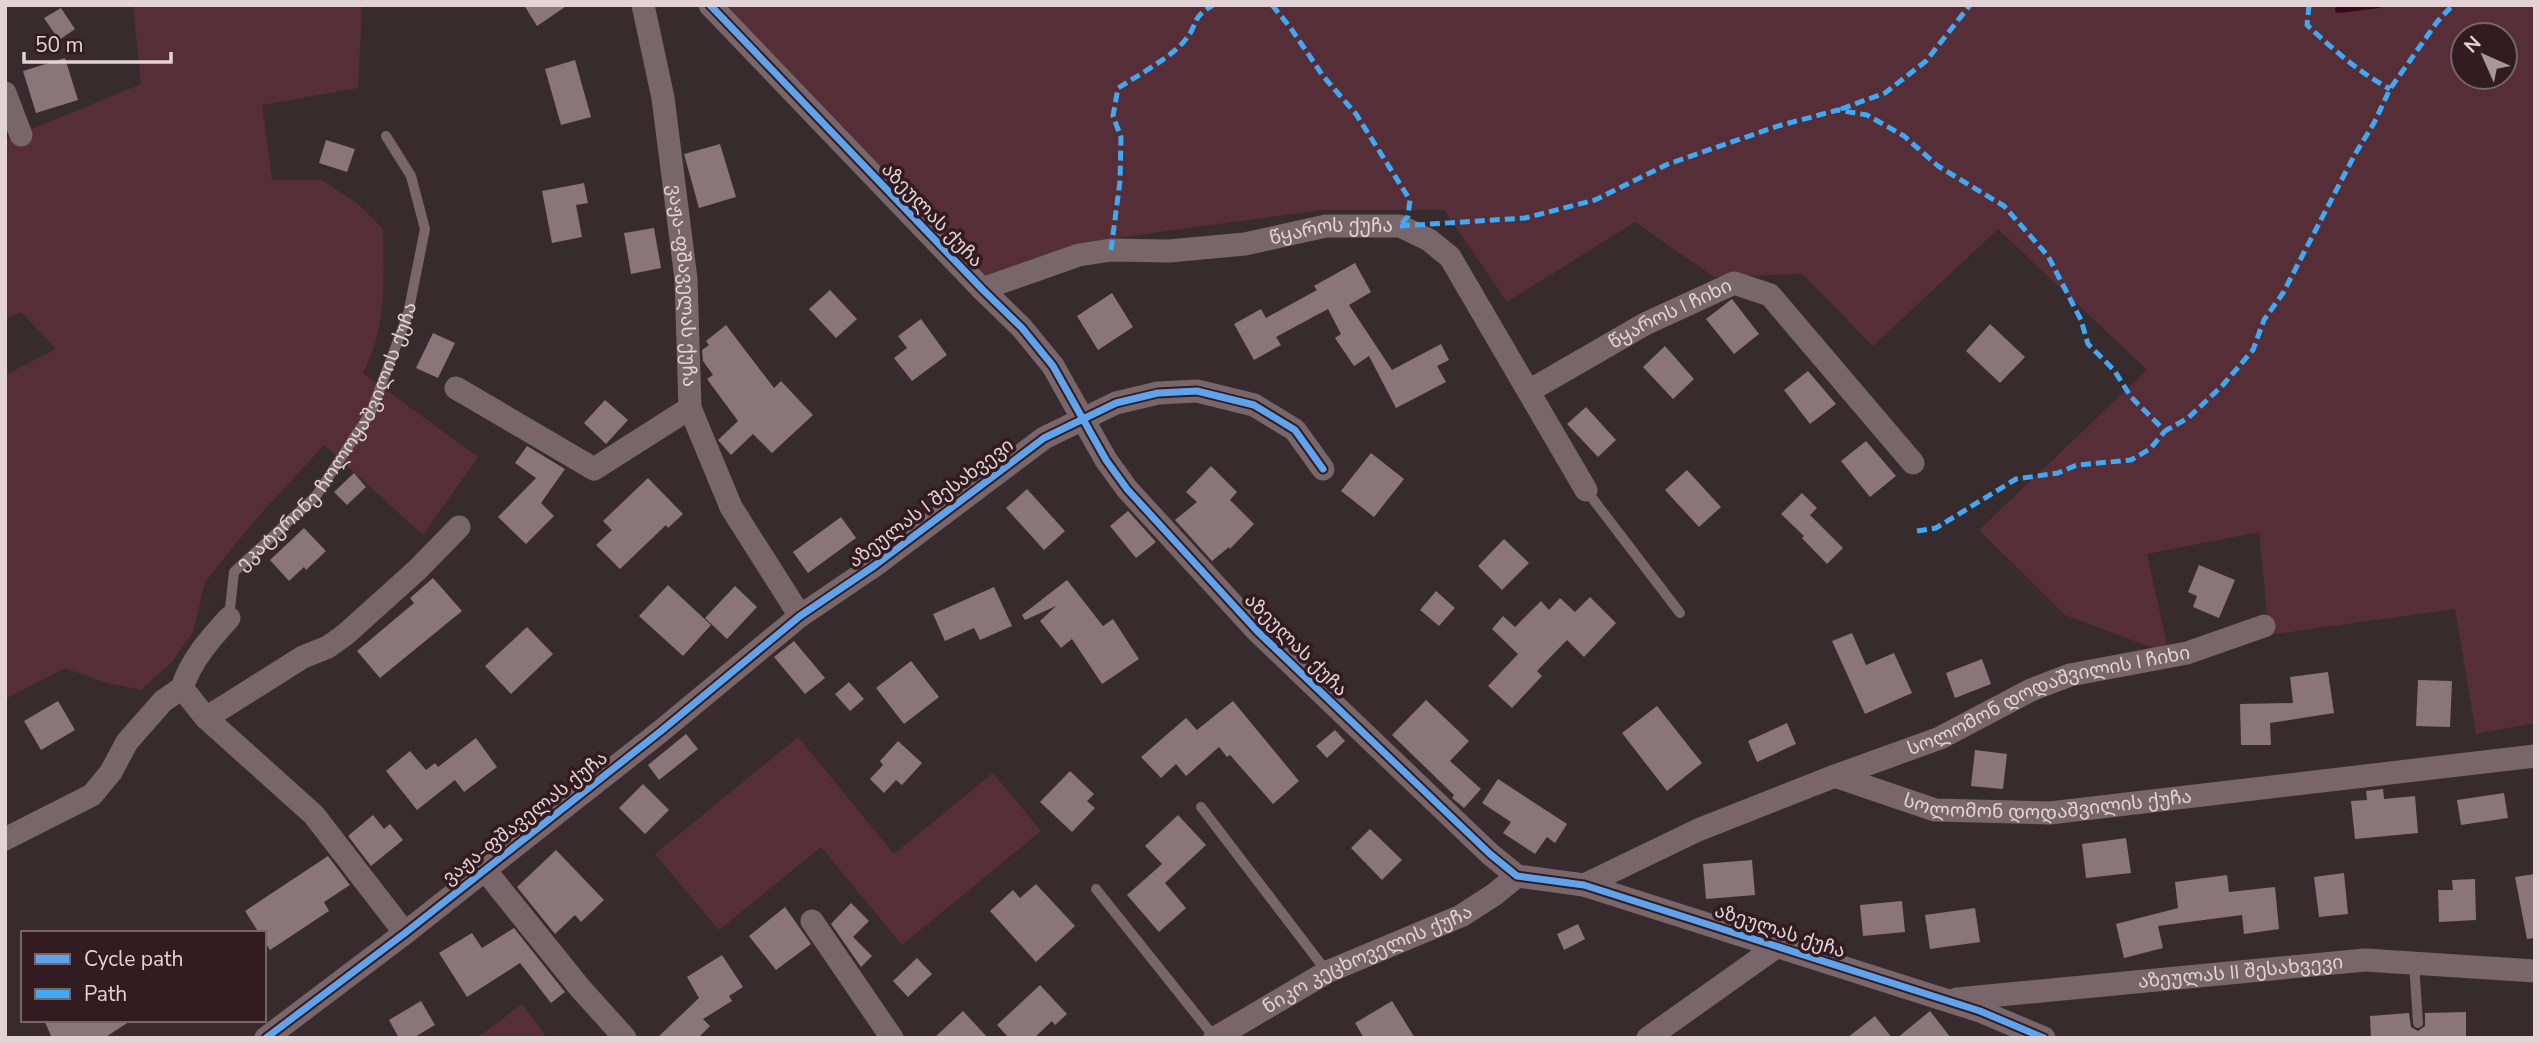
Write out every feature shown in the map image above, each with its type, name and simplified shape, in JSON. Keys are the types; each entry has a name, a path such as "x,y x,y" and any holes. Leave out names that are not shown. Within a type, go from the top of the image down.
{"street":[{"name":"ვაჟა-ფშაველას ქუჩა","path":"266,1038 405,933 661,731 800,616 731,507 690,408 686,279 663,98 643,5"},
{"name":"აზეულას ქუჩა","path":"710,5 1022,328 1053,366 1105,460 1127,489 1257,631 1490,854 1517,876 1584,886 1947,1000 2044,1038"},
{"path":"5,93 21,135"},
{"name":"წყაროს ქუჩა","path":"982,289 1079,255 1111,250 1169,251 1245,244 1326,226 1400,226 1429,240 1450,257 1586,490"},
{"name":"წყაროს I ჩიხი","path":"1528,391 1645,324 1734,283 1770,295 1913,463"},
{"path":"456,388 594,469 690,408"},
{"name":"აზეულას I შესახვევი","path":"800,616 874,566 1044,438 1116,403 1148,395 1196,391 1254,405 1295,430 1323,469"},
{"path":"206,718 303,657 328,647 417,570 458,527"},
{"name":"ეკატერინე ჩოლოყაშვილის ქუჩა","path":"182,688 206,643 229,618"},
{"name":"სოლომონ დოდაშვილის I ჩიხი","path":"1835,776 1940,738 2031,690 2070,675 2187,653 2264,626"},
{"path":"5,839 92,795 111,772 127,742 163,701 182,688 206,718 314,814 405,933"},
{"name":"სოლომონ დოდაშვილის ქუჩა","path":"1835,776 1935,810 2050,813 2535,756"},
{"path":"1584,886 1698,830 1835,776"},
{"path":"485,870 580,988 625,1038"},
{"name":"ნიკო კეცხოველის ქუჩა","path":"1215,1038 1327,972 1461,916 1496,894 1517,876"},
{"path":"812,921 892,1038"},
{"path":"1648,1038 1776,947"},
{"name":"აზეულას II შესახვევი","path":"1947,1000 2365,960 2535,971"}],"lane":[{"name":"ეკატერინე ჩოლოყაშვილის ქუჩა","path":"229,618 234,572 316,496 371,412 408,314 425,229 411,176 386,136"},
{"path":"1586,490 1680,613"},
{"path":"1201,807 1327,972"},
{"path":"1096,889 1215,1038"},
{"path":"2414,963 2418,1023"}],"shaded area":[{"path":"133,5 362,5 358,88 262,105 272,180 322,180 359,205 383,229 380,320 371,355 363,373 478,457 423,535 324,445 255,520 205,582 193,632 172,662 141,690 104,682 65,668 5,699 5,375 56,349 21,312 5,320 5,140 141,84"},
{"path":"723,5 2535,5 2535,723 2476,734 2455,609 2269,635 2259,532 2147,554 2169,654 2065,615 1979,530 2147,370 1998,229 1873,346 1802,274 1714,277 1635,222 1507,302 1444,210 1322,210 1109,239 984,277"},
{"path":"798,737 894,854 993,773 1041,831 902,945 821,847 719,930 655,854"},
{"path":"522,1004 547,1038 477,1038"}],"building":[{"path":"524,5 568,5 537,26"},
{"path":"61,8 75,29 59,40 44,18"},
{"path":"65,58 78,100 36,113 23,71"},
{"path":"575,60 591,117 561,125 545,69"},
{"path":"326,140 355,149 347,172 319,163"},
{"path":"720,144 736,197 699,208 684,154"},
{"path":"584,183 588,203 576,205 582,237 552,243 542,191"},
{"path":"654,228 661,268 631,274 624,233"},
{"path":"1355,263 1371,292 1349,305 1392,370 1441,344 1449,360 1437,366 1446,382 1396,408 1369,356 1354,366 1335,338 1341,334 1328,309 1276,337 1281,345 1254,360 1234,324 1261,309 1266,318 1317,290 1314,286"},
{"path":"830,290 857,319 836,338 809,309"},
{"path":"1112,293 1133,327 1098,350 1077,316"},
{"path":"1732,299 1759,334 1734,354 1706,319"},
{"path":"921,319 947,355 912,381 894,358 907,348 898,336"},
{"path":"1990,324 2025,357 2000,383 1966,351"},
{"path":"726,325 774,388 781,381 813,415 772,453 753,434 731,455 718,440 738,421 707,379 713,375 703,361 702,350 709,345 706,341"},
{"path":"433,333 455,343 438,378 416,368"},
{"path":"1665,346 1694,379 1673,399 1643,367"},
{"path":"1808,371 1836,404 1810,424 1784,390"},
{"path":"605,400 628,420 606,444 584,423"},
{"path":"1586,407 1616,440 1598,457 1567,424"},
{"path":"1866,441 1896,476 1870,497 1841,461"},
{"path":"527,446 565,469 541,503 554,516 526,544 498,517 536,478 515,463"},
{"path":"1371,453 1404,479 1374,517 1341,491"},
{"path":"1211,466 1237,492 1230,500 1254,524 1230,549 1229,547 1212,561 1175,520 1197,502 1186,492"},
{"path":"1687,470 1721,507 1699,527 1665,490"},
{"path":"354,473 366,487 347,505 334,492"},
{"path":"648,478 683,514 668,528 666,525 620,569 596,545 612,530 603,521"},
{"path":"1027,489 1065,531 1044,550 1006,508"},
{"path":"1802,493 1817,508 1810,515 1843,548 1827,564 1781,514"},
{"path":"1128,511 1156,542 1136,558 1110,526"},
{"path":"841,517 856,538 808,573 793,552"},
{"path":"304,528 326,551 306,570 304,567 289,581 270,560"},
{"path":"1504,539 1529,563 1502,590 1478,566"},
{"path":"2199,565 2235,580 2219,618 2193,607 2197,596 2188,592"},
{"path":"433,578 462,611 380,678 357,651 414,603 410,598"},
{"path":"1067,580 1103,626 1113,619 1139,659 1102,684 1072,639 1061,648 1040,621 1056,606 1025,620 1022,615"},
{"path":"668,585 711,625 683,656 639,616"},
{"path":"735,586 757,607 727,639 705,618"},
{"path":"994,587 1012,626 980,640 974,628 945,641 933,614"},
{"path":"1436,591 1455,608 1439,626 1420,610"},
{"path":"1590,597 1616,623 1584,657 1567,640 1537,671 1542,676 1512,708 1488,686 1518,654 1492,629 1503,616 1515,627 1541,601 1549,610 1560,598 1575,612"},
{"path":"527,627 553,654 511,694 485,666"},
{"path":"1852,633 1866,665 1894,653 1912,693 1865,714 1832,641"},
{"path":"794,641 825,678 805,694 774,657"},
{"path":"1982,659 1991,684 1955,698 1946,673"},
{"path":"911,661 939,697 904,724 876,688"},
{"path":"2328,672 2334,713 2270,723 2271,745 2241,745 2240,704 2293,703 2290,677"},
{"path":"2418,680 2452,681 2450,727 2416,726"},
{"path":"849,682 864,699 850,711 835,694"},
{"path":"1426,700 1469,741 1450,761 1481,789 1464,808 1392,735"},
{"path":"58,701 75,730 41,750 24,721"},
{"path":"1233,701 1299,781 1273,804 1230,755 1227,757 1219,747 1186,776 1176,764 1161,778 1141,757 1186,718 1197,730"},
{"path":"1657,706 1702,763 1667,791 1622,733"},
{"path":"1787,723 1796,744 1757,762 1748,741"},
{"path":"1335,730 1345,741 1327,758 1316,746"},
{"path":"686,734 698,749 659,780 648,765"},
{"path":"476,738 497,767 464,792 455,780 417,810 386,771 410,751 426,770 435,763 438,767"},
{"path":"898,741 922,763 902,785 896,780 884,793 870,779 883,765 880,761"},
{"path":"1975,750 2007,754 2003,789 1971,786"},
{"path":"1070,771 1094,794 1087,801 1095,808 1072,832 1040,802"},
{"path":"1498,779 1567,824 1555,843 1547,837 1535,854 1503,833 1511,822 1482,803"},
{"path":"643,784 669,810 645,834 619,808"},
{"path":"2383,789 2384,799 2415,796 2418,833 2355,839 2351,801 2367,800 2366,791"},
{"path":"2504,793 2508,818 2461,825 2457,800"},
{"path":"373,815 384,829 390,824 403,840 371,866 348,836"},
{"path":"1178,815 1206,845 1165,883 1186,908 1159,932 1127,895 1162,864 1145,846"},
{"path":"1370,829 1402,860 1382,880 1351,848"},
{"path":"2126,838 2131,873 2086,878 2082,844"},
{"path":"556,850 604,900 581,922 575,915 555,934 517,887"},
{"path":"328,856 350,885 324,902 329,911 270,950 266,944 266,931 258,931 245,911"},
{"path":"1752,860 1755,895 1706,899 1703,864"},
{"path":"2344,873 2348,914 2319,917 2314,877"},
{"path":"2535,874 2535,938 2527,939 2515,877"},
{"path":"2227,875 2229,892 2275,887 2279,929 2244,934 2242,915 2158,926 2163,948 2124,958 2116,924 2178,908 2175,882"},
{"path":"2475,879 2476,920 2439,922 2438,890 2453,890 2452,880"},
{"path":"1036,884 1075,926 1036,962 990,911 1013,890 1020,898"},
{"path":"1902,901 1905,932 1863,936 1860,905"},
{"path":"851,903 869,921 853,937 872,956 861,967 831,924"},
{"path":"785,907 811,944 776,970 749,936"},
{"path":"1975,908 1980,942 1930,949 1925,915"},
{"path":"1578,924 1585,939 1564,950 1557,934"},
{"path":"514,928 565,992 551,1003 520,963 467,997 439,953 472,933 482,948"},
{"path":"722,955 743,987 729,996 732,1001 703,1019 710,1026 698,1038 657,1038 699,998 687,977"},
{"path":"917,958 932,974 908,997 893,981"},
{"path":"1040,985 1067,1014 1055,1025 1052,1021 1034,1038 1009,1038 997,1025"},
{"path":"421,1001 435,1025 413,1038 399,1038 389,1020"},
{"path":"1392,1001 1415,1038 1364,1038 1355,1023"},
{"path":"963,1011 988,1038 934,1038"},
{"path":"1930,1011 1951,1038 1897,1038"},
{"path":"2466,1012 2466,1038 2371,1038 2370,1016 2409,1013 2411,1027 2418,1031 2425,1026 2425,1013"},
{"path":"1875,1016 1892,1038 1847,1038"},
{"path":"45,1022 129,1022 104,1038 52,1038"}],"waterway":[{"path":"2338,10 2379,5"}],"marked path":[{"path":"1111,250 1120,181 1121,137 1113,116 1118,88 1172,53 1190,34 1201,14 1213,5"},
{"path":"1272,5 1323,76 1356,114 1410,200 1408,216 1400,226"},
{"path":"1841,109 1885,93 1926,61 1970,5"},
{"path":"2309,5 2307,25 2357,68 2390,89"},
{"path":"1400,226 1525,218 1595,200 1668,164 1778,126 1838,110 1867,115 1904,136 1938,166 2004,206 2048,256 2081,320 2088,344 2114,370 2131,397 2165,431 2188,418 2222,386 2253,350 2264,320 2283,293 2390,89 2437,22 2453,5"},
{"path":"1917,531 1936,528 2016,479 2058,473 2077,465 2131,460 2150,449 2165,431"}],"cycle path":[{"path":"710,5 1022,328 1053,366 1106,460 1127,489 1257,631 1490,854 1517,876 1584,885 1980,1011 2044,1038"},
{"path":"266,1038 405,933 661,731 800,616 874,566 1044,438 1116,403 1158,393 1197,391 1254,405 1295,430 1323,469"}]}
